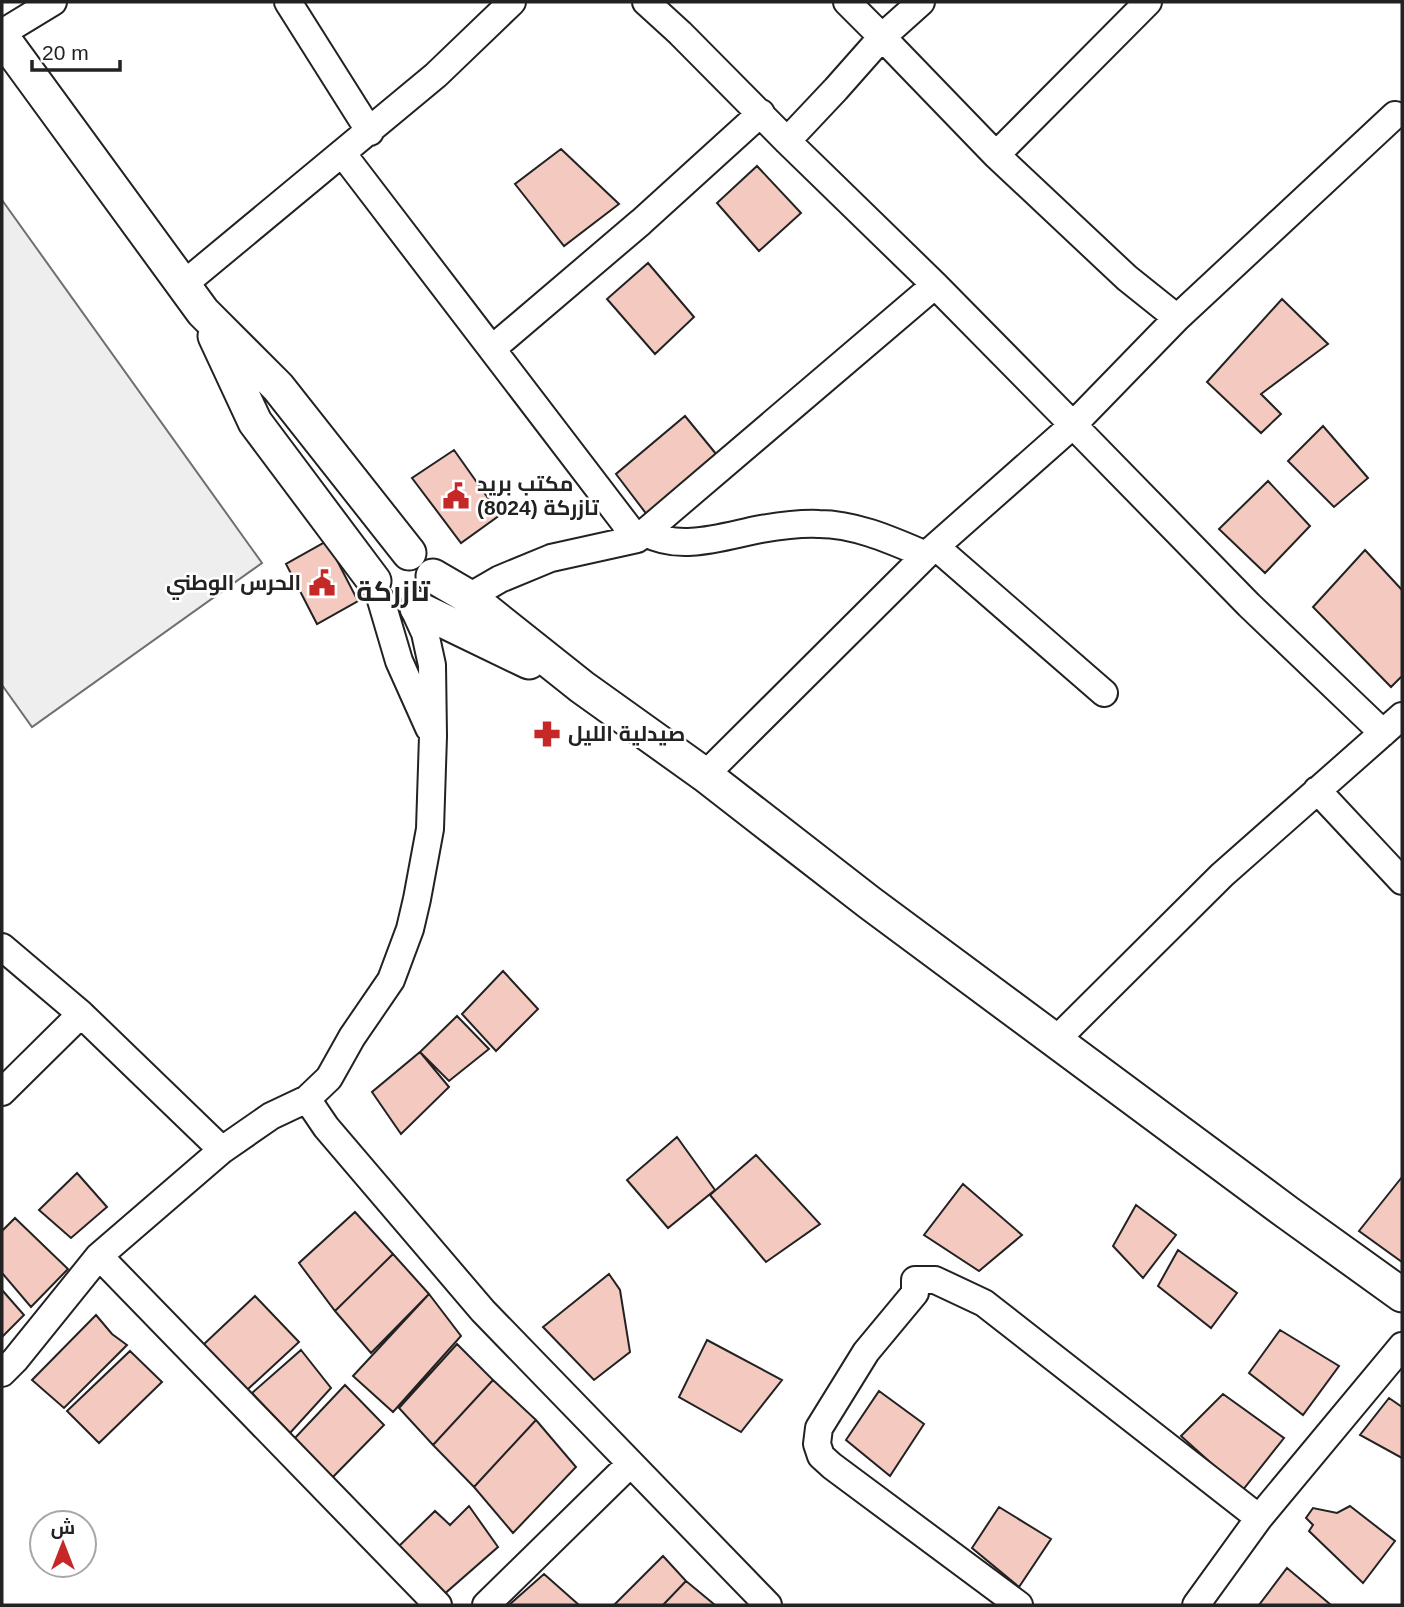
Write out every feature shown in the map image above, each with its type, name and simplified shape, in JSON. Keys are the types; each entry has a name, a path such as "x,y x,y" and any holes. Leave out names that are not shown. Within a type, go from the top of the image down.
{"street":[{"path":"53,2 2,35 204,312 278,387 409,553"},
{"path":"288,2 370,132"},
{"path":"184,284 370,132 436,75 512,2"},
{"path":"646,2 935,285 1249,605 1393,724 1222,874 1056,1040"},
{"path":"847,2 996,155 1127,278 1177,318"},
{"path":"787,141 882,37 921,2"},
{"path":"996,155 1148,2"},
{"path":"493,348 641,222 761,113"},
{"path":"705,775 931,551 1073,425 1177,318 1395,115"},
{"path":"342,153 642,536"},
{"path":"642,536 935,285"},
{"path":"204,312 255,422 378,591 386,605 401,611 415,608 429,597 432,576 424,561 409,553 399,553 390,556 376,572 378,591 399,661 432,736"},
{"path":"469,597 500,579 551,558 642,536 674,543 707,540 764,528 819,524 850,527 931,551 1104,693"},
{"path":"432,576 469,597 582,687 705,775 881,911 1287,1213 1402,1295"},
{"path":"415,608 582,687"},
{"path":"2,1373 99,1256 222,1150 271,1116 307,1099 329,1078 391,980 410,929 430,828 432,665 425,633 415,608"},
{"path":"1317,790 1402,881"},
{"path":"2,947 81,1014 222,1150"},
{"path":"2,1092 81,1014"},
{"path":"307,1099 326,1127 483,1311 768,1605"},
{"path":"99,1256 438,1605"},
{"path":"1019,1605 821,1457 817,1444 819,1428 866,1352 915,1293 915,1280 935,1280 984,1303 1259,1518"},
{"path":"1196,1605 1259,1518 1402,1346"},
{"path":"486,1605 630,1464"}],"shaded area":[{"path":"2,200 262,563 32,727 2,685"}],"building":[{"path":"561,149 619,204 564,246 515,184"},
{"path":"757,166 801,213 759,251 717,203"},
{"path":"648,263 694,317 655,354 607,299"},
{"path":"1282,299 1328,344 1261,394 1281,414 1261,433 1207,382"},
{"path":"685,416 721,460 651,520 616,474"},
{"path":"1323,426 1368,478 1334,507 1288,461"},
{"name":"مكتب بريد تازركة (8024)","path":"454,450 500,515 461,543 412,478"},
{"path":"1268,481 1310,526 1265,573 1219,529"},
{"name":"الحرس الوطني","path":"327,541 358,601 317,624 286,564"},
{"path":"1365,550 1402,590 1402,676 1391,687 1313,607"},
{"path":"503,971 538,1009 496,1051 462,1014"},
{"path":"457,1016 489,1049 449,1081 420,1052"},
{"path":"420,1052 449,1087 401,1134 372,1092"},
{"path":"677,1137 715,1190 668,1228 627,1180"},
{"path":"756,1155 820,1224 766,1262 710,1195"},
{"path":"77,1173 107,1207 71,1238 39,1210"},
{"path":"1402,1177 1402,1262 1359,1231"},
{"path":"963,1184 1022,1235 979,1271 924,1235"},
{"path":"1136,1205 1176,1235 1143,1278 1113,1246"},
{"path":"355,1212 393,1254 335,1311 299,1263"},
{"path":"15,1218 68,1269 31,1307 2,1273 2,1231"},
{"path":"1178,1250 1237,1293 1211,1328 1158,1286"},
{"path":"393,1254 429,1294 371,1353 335,1311"},
{"path":"609,1274 620,1290 630,1352 594,1380 543,1327"},
{"path":"2,1290 24,1315 2,1337"},
{"path":"429,1294 461,1336 393,1412 353,1376"},
{"path":"255,1296 299,1342 247,1390 203,1345"},
{"path":"96,1315 112,1334 127,1345 64,1408 32,1380"},
{"path":"1280,1330 1339,1366 1303,1415 1249,1373"},
{"path":"707,1340 782,1380 741,1432 679,1397"},
{"path":"457,1344 493,1380 433,1445 399,1408"},
{"path":"301,1350 331,1388 290,1433 252,1393"},
{"path":"130,1351 162,1382 99,1443 67,1411"},
{"path":"493,1380 536,1420 474,1487 433,1445"},
{"path":"345,1385 384,1425 332,1478 294,1439"},
{"path":"879,1391 924,1424 890,1476 846,1440"},
{"path":"1223,1394 1284,1438 1242,1491 1181,1436"},
{"path":"1389,1398 1402,1407 1402,1458 1360,1435"},
{"path":"536,1420 576,1467 513,1533 474,1487"},
{"path":"469,1506 498,1547 442,1596 396,1549 435,1511 450,1525"},
{"path":"1350,1506 1395,1541 1363,1583 1309,1531 1313,1525 1306,1518 1313,1508 1337,1513"},
{"path":"999,1507 1051,1539 1019,1587 972,1548"},
{"path":"663,1556 686,1581 663,1605 614,1605"},
{"path":"1287,1568 1331,1605 1259,1605"},
{"path":"544,1574 579,1605 509,1605"},
{"path":"686,1581 715,1605 663,1605"}],"place":[{"name":"مكتب بريد تازركة (8024)","path":"456,496"},
{"name":"الحرس الوطني","path":"322,583"},
{"name":"صيدلية الليل","path":"547,734"}],"district":[{"name":"تازركة","path":"393,591"}]}
